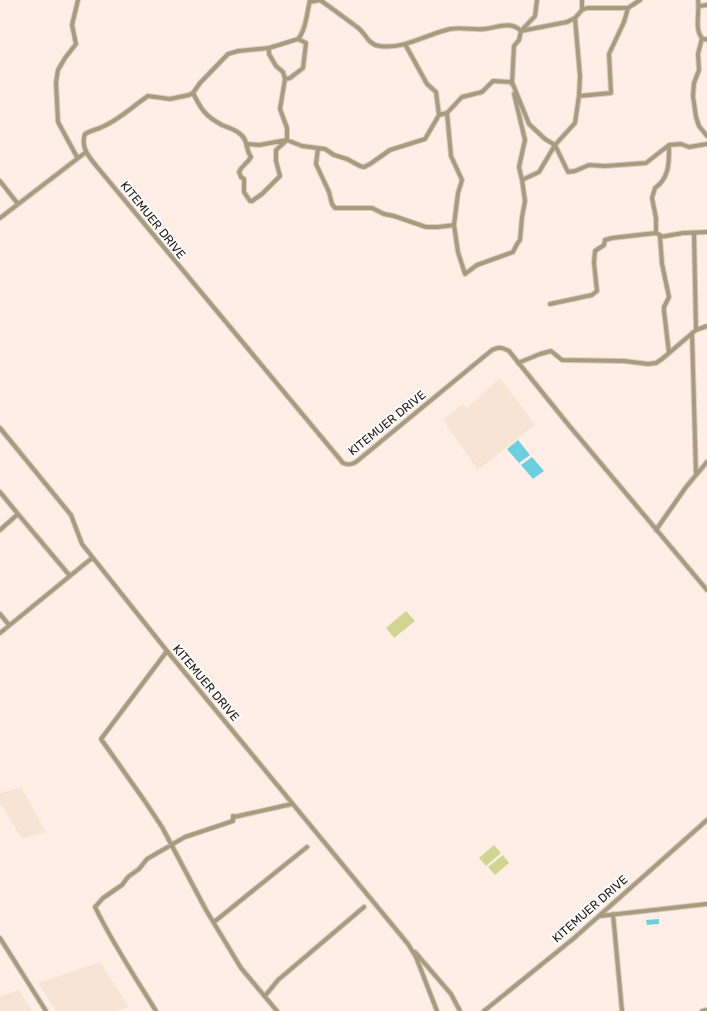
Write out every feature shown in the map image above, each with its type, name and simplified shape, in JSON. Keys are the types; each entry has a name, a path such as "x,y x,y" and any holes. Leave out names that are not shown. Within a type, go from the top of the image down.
{"street":[{"path":"77,157 58,122 56,82 58,70 76,44 72,25 78,0"},
{"path":"298,39 304,27 310,1 320,0 358,27 370,42 379,46 405,44 454,29 485,29 504,25 517,27 521,31"},
{"path":"447,113 451,156 462,180 458,193 454,225 458,252 465,274 477,265 512,252 520,240 525,201 519,166 525,140 512,82 514,46 519,40 521,31 535,16 537,0"},
{"path":"582,0 582,10"},
{"path":"521,31 567,22 575,18 582,10 589,8 628,8 640,0"},
{"path":"698,0 698,31 705,39 698,54 699,70 694,83 693,96 699,126 707,136"},
{"path":"699,6 707,5"},
{"path":"579,96 611,93 609,54 624,22 628,8"},
{"path":"522,180 538,172 555,145 575,123 580,76 575,18"},
{"path":"0,218 77,157 86,152 83,141 85,134 92,129 102,127 113,121 148,96 170,99 193,93 200,83 228,54 238,51 269,48 298,39 306,43 303,68 285,80"},
{"path":"248,144 259,145 287,140 302,146 325,149 334,155 364,167 390,150 425,138 439,115 436,92 427,84 405,44"},
{"path":"193,93 204,113 221,124 240,133 248,144 248,153 251,157 241,166 239,172 241,177 244,179 244,192 246,197 251,201 262,194 280,176 276,161 276,150 287,140 287,128 280,109 285,80 282,72 276,66 270,54 269,48"},
{"path":"439,115 447,113 462,97 482,92 493,81 512,82"},
{"path":"512,82 529,124 545,139 555,145 568,172 575,171 589,164 605,166 646,163 668,145 681,144 689,147 707,144"},
{"path":"656,233 656,218 652,198 655,188 660,185 665,178 669,163 668,145"},
{"path":"318,148 316,164 335,208 372,208 384,214 426,227 454,225"},
{"name":"KITEMUER DRIVE","path":"86,152 190,281 343,463 347,465 356,462 492,350 499,347 504,348 509,351 707,590"},
{"path":"0,181 18,204"},
{"path":"660,237 707,232"},
{"path":"550,304 592,296 597,291 594,263 595,251 604,245 605,240 656,233 660,235 662,264 669,297 664,307 669,353"},
{"path":"694,233 696,330"},
{"path":"518,363 551,351 562,360 624,361 644,364 656,363 696,330 707,326"},
{"path":"692,333 696,475"},
{"name":"KITEMUER DRIVE","path":"0,428 71,514 82,544 92,558 292,804 451,994 460,1011"},
{"path":"656,530 707,462"},
{"path":"0,492 70,576"},
{"path":"0,530 18,514"},
{"path":"0,633 92,558"},
{"path":"0,614 10,625"},
{"path":"167,651 101,739 144,800 241,968 277,1011"},
{"path":"156,1011 123,959 95,907 103,898 122,885 128,877 139,869 148,859 185,837 233,821 233,817 292,804"},
{"name":"KITEMUER DRIVE","path":"484,1011 599,916 707,820"},
{"path":"214,922 307,848"},
{"path":"599,916 707,904"},
{"path":"264,996 278,980 364,907"},
{"path":"614,914 622,1011"},
{"path":"0,938 46,1011"},
{"name":"KITEMUER DRIVE","path":"408,944 416,957 437,1011"},
{"path":"702,1011 707,1010"}],"shaded area":[{"path":"500,378 535,425 478,470 443,420 462,404 467,408"},
{"path":"21,787 46,832 22,839 0,803 0,793"},
{"path":"100,962 129,1007 115,1011 56,1011 38,983"},
{"path":"19,990 32,1011 0,1011 0,996"}],"green space":[{"path":"406,611 415,621 394,638 386,628"},
{"path":"494,845 501,853 486,866 479,858"},
{"path":"503,855 509,863 495,875 488,867"}],"water":[{"path":"518,440 530,455 519,463 507,449"},
{"path":"532,457 544,471 533,479 521,465"},
{"path":"659,919 659,924 647,925 646,920"}]}
